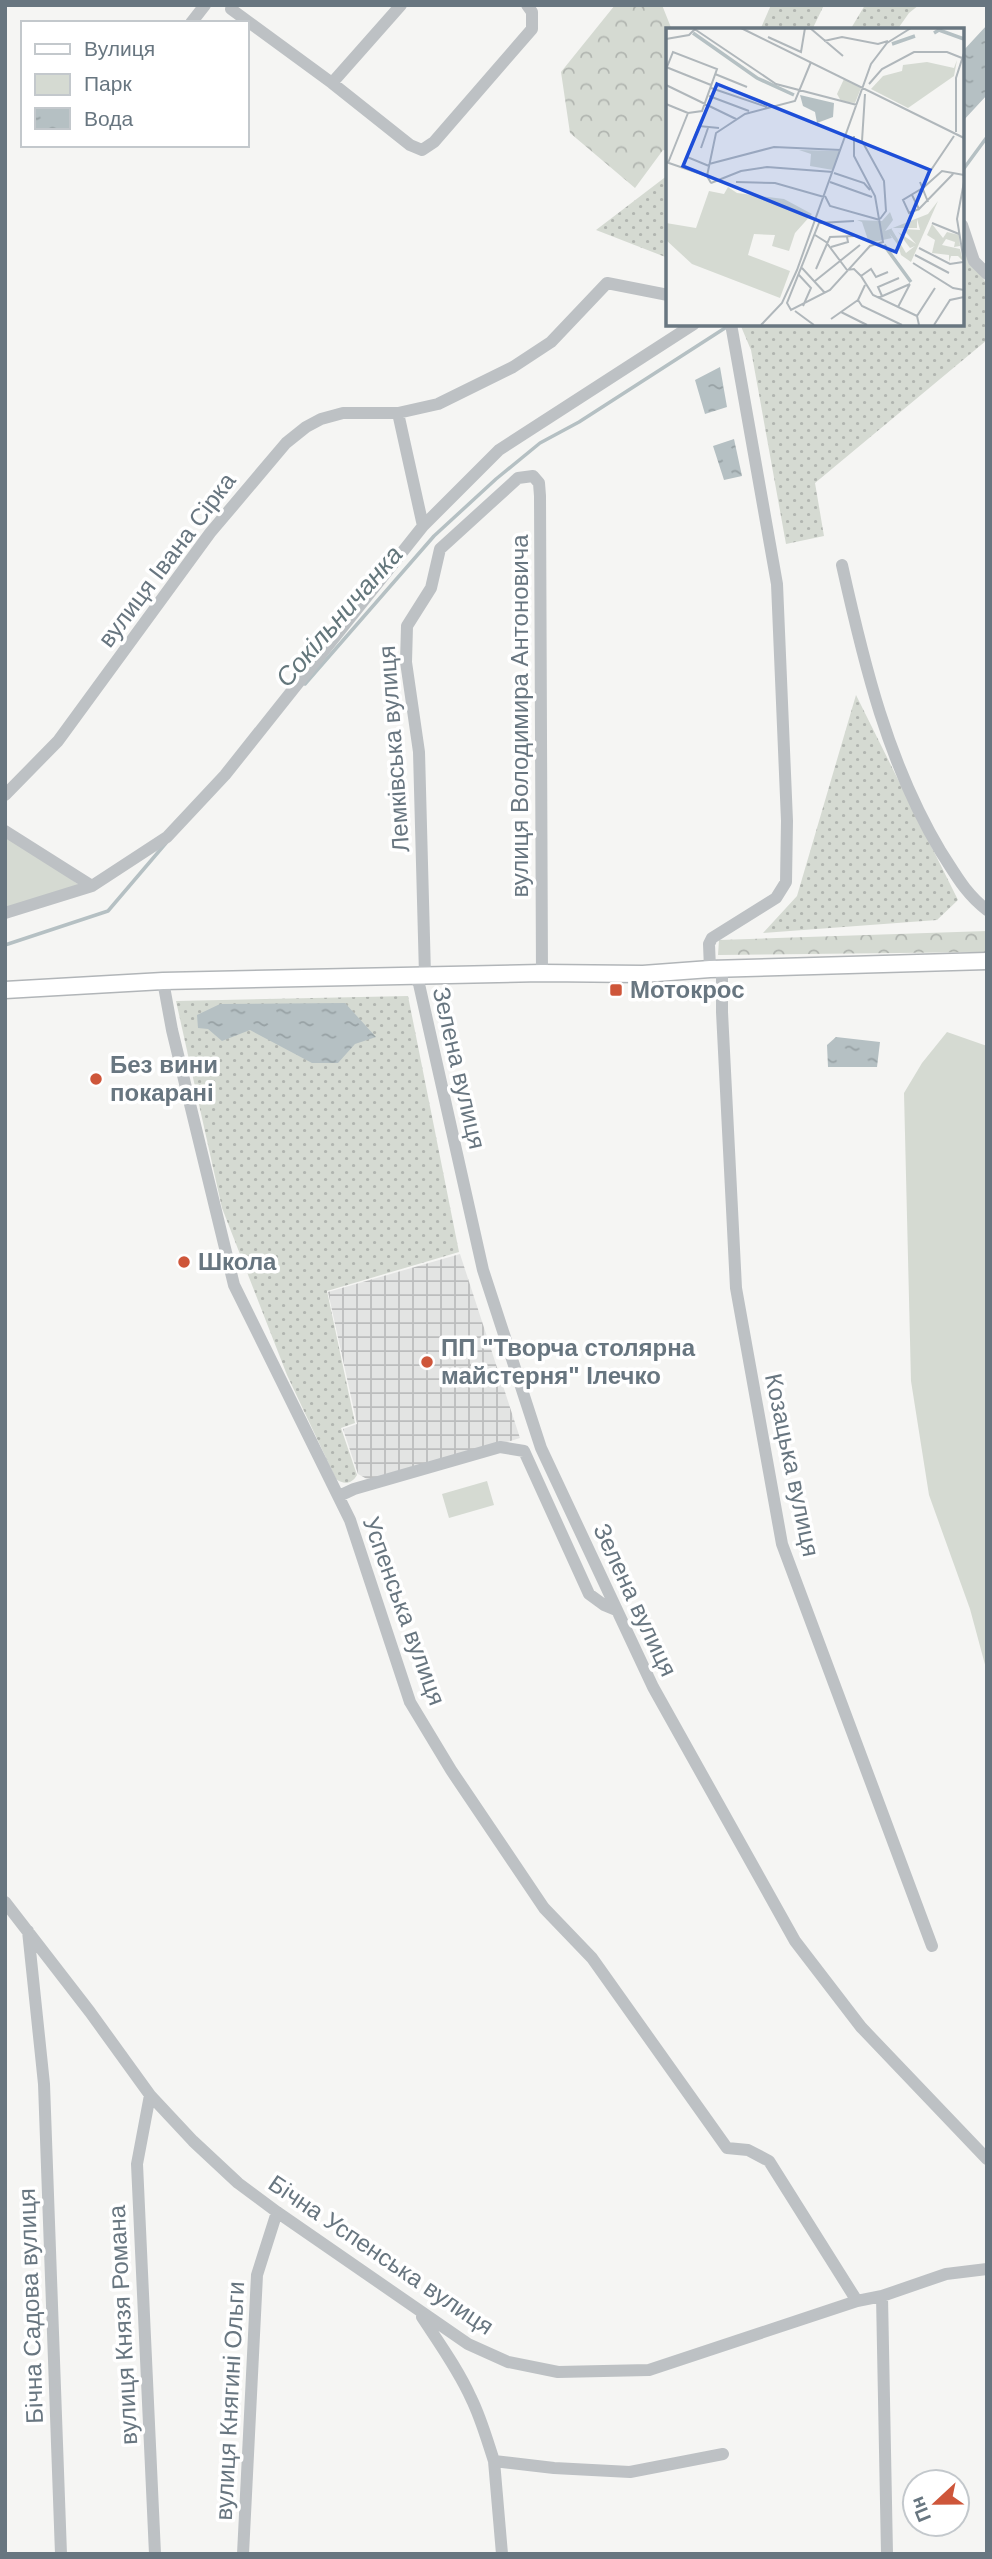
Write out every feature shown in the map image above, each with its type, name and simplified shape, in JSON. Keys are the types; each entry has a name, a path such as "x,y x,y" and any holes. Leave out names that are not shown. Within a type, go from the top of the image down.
{"main road":[{"path":"5,989 420,975 643,974 716,969 987,961"}],"street":[{"path":"193,21 205,5"},
{"path":"332,83 401,5"},
{"path":"230,7 410,145 422,150 434,142 532,29 532,12 527,5"},
{"path":"964,231 974,261 987,274"},
{"name":"вулиця Івана Сірка","path":"5,795 58,741 210,533 286,443 306,426 343,413 398,413 438,404 513,367 551,342 607,283 666,295"},
{"path":"5,913 92,886 167,837 216,784 423,526 499,450 691,326"},
{"name":"Козацька вулиця","path":"731,326 777,584 787,821 786,882 776,898 712,938 709,944 716,969 722,1012 736,1288 782,1544 932,1946"},
{"path":"398,413 423,526"},
{"name":"вулиця Володимира Антоновича","path":"518,478 533,476 539,483 540,496 542,973"},
{"name":"Лемківська вулиця","path":"420,975 419,752 406,662 407,626 431,588 440,549 518,478"},
{"path":"842,565 864,664 891,747 924,824 968,894 987,910"},
{"path":"5,831 92,886"},
{"name":"Зелена вулиця","path":"420,975 419,984 483,1270 541,1448 616,1610 653,1687 795,1941 861,2027 987,2159"},
{"name":"Успенська вулиця","path":"163,982 172,1030 234,1285 350,1520 410,1702 458,1781 544,1908 592,1958 727,2148 748,2150 769,2161 857,2301"},
{"path":"339,1496 354,1489 500,1447 524,1451 541,1448"},
{"path":"524,1451 589,1594 616,1610"},
{"path":"5,1902 150,2095"},
{"name":"Бічна Садова вулиця","path":"28,1931 44,2084 61,2554"},
{"name":"Бічна Успенська вулиця","path":"150,2095 238,2183 418,2311 468,2344 508,2362 558,2372 637,2371 662,2367 946,2274 987,2269"},
{"name":"вулиця Князя Романа","path":"150,2095 137,2164 155,2554"},
{"name":"вулиця Княгині Ольги","path":"243,2554 257,2275 277,2212"},
{"path":"882,2296 887,2554"},
{"path":"418,2311 453,2364 472,2399 494,2461 502,2554"},
{"path":"494,2461 554,2468 630,2472 723,2454"}],"shaded area":[{"path":"460,1254 520,1438 374,1483 358,1474 343,1429 357,1424 328,1292"}],"green space":[{"path":"615,5 662,5 671,28 666,28 666,151 663,150 635,188 570,133 561,72"},
{"path":"771,5 824,5 813,28 761,28"},
{"path":"865,5 919,5 909,13 898,28 851,28"},
{"path":"666,177 666,257 596,230"},
{"path":"964,252 987,284 987,340 815,483 824,536 786,544 751,350 741,326 964,326"},
{"path":"856,695 958,900 937,920 763,933 797,896"},
{"path":"5,832 82,887 5,913"},
{"path":"987,931 987,952 718,955 719,940"},
{"path":"408,996 459,1252 327,1291 355,1423 341,1428 357,1475 345,1483 336,1479 287,1375 222,1208 176,1001"},
{"path":"947,1032 987,1046 987,1672 970,1609 929,1495 911,1381 904,1093 922,1063"},
{"path":"487,1481 494,1505 449,1518 442,1494"}],"water":[{"path":"987,25 987,95 964,120 964,50"},
{"path":"720,367 727,407 705,414 695,380"},
{"path":"734,439 742,476 724,480 713,446"},
{"path":"345,1003 376,1037 355,1044 338,1063 312,1063 250,1030 222,1041 208,1029 198,1028 197,1015 220,1004"},
{"path":"836,1037 880,1042 877,1067 828,1067 827,1045"}],"waterway":[{"name":"Сокільничанка","path":"964,168 987,137"},
{"name":"Сокільничанка","path":"305,684 434,536 496,479 540,443 579,422 725,328"},
{"name":"Сокільничанка","path":"5,945 108,911 166,843"}],"place":[{"name":"Мотокрос","path":"616,990"},
{"name":"Без вини покарані","path":"96,1079"},
{"name":"Школа","path":"184,1262"},
{"name":"ПП \"Творча столярна майстерня\" Ілечко","path":"427,1362"}]}
